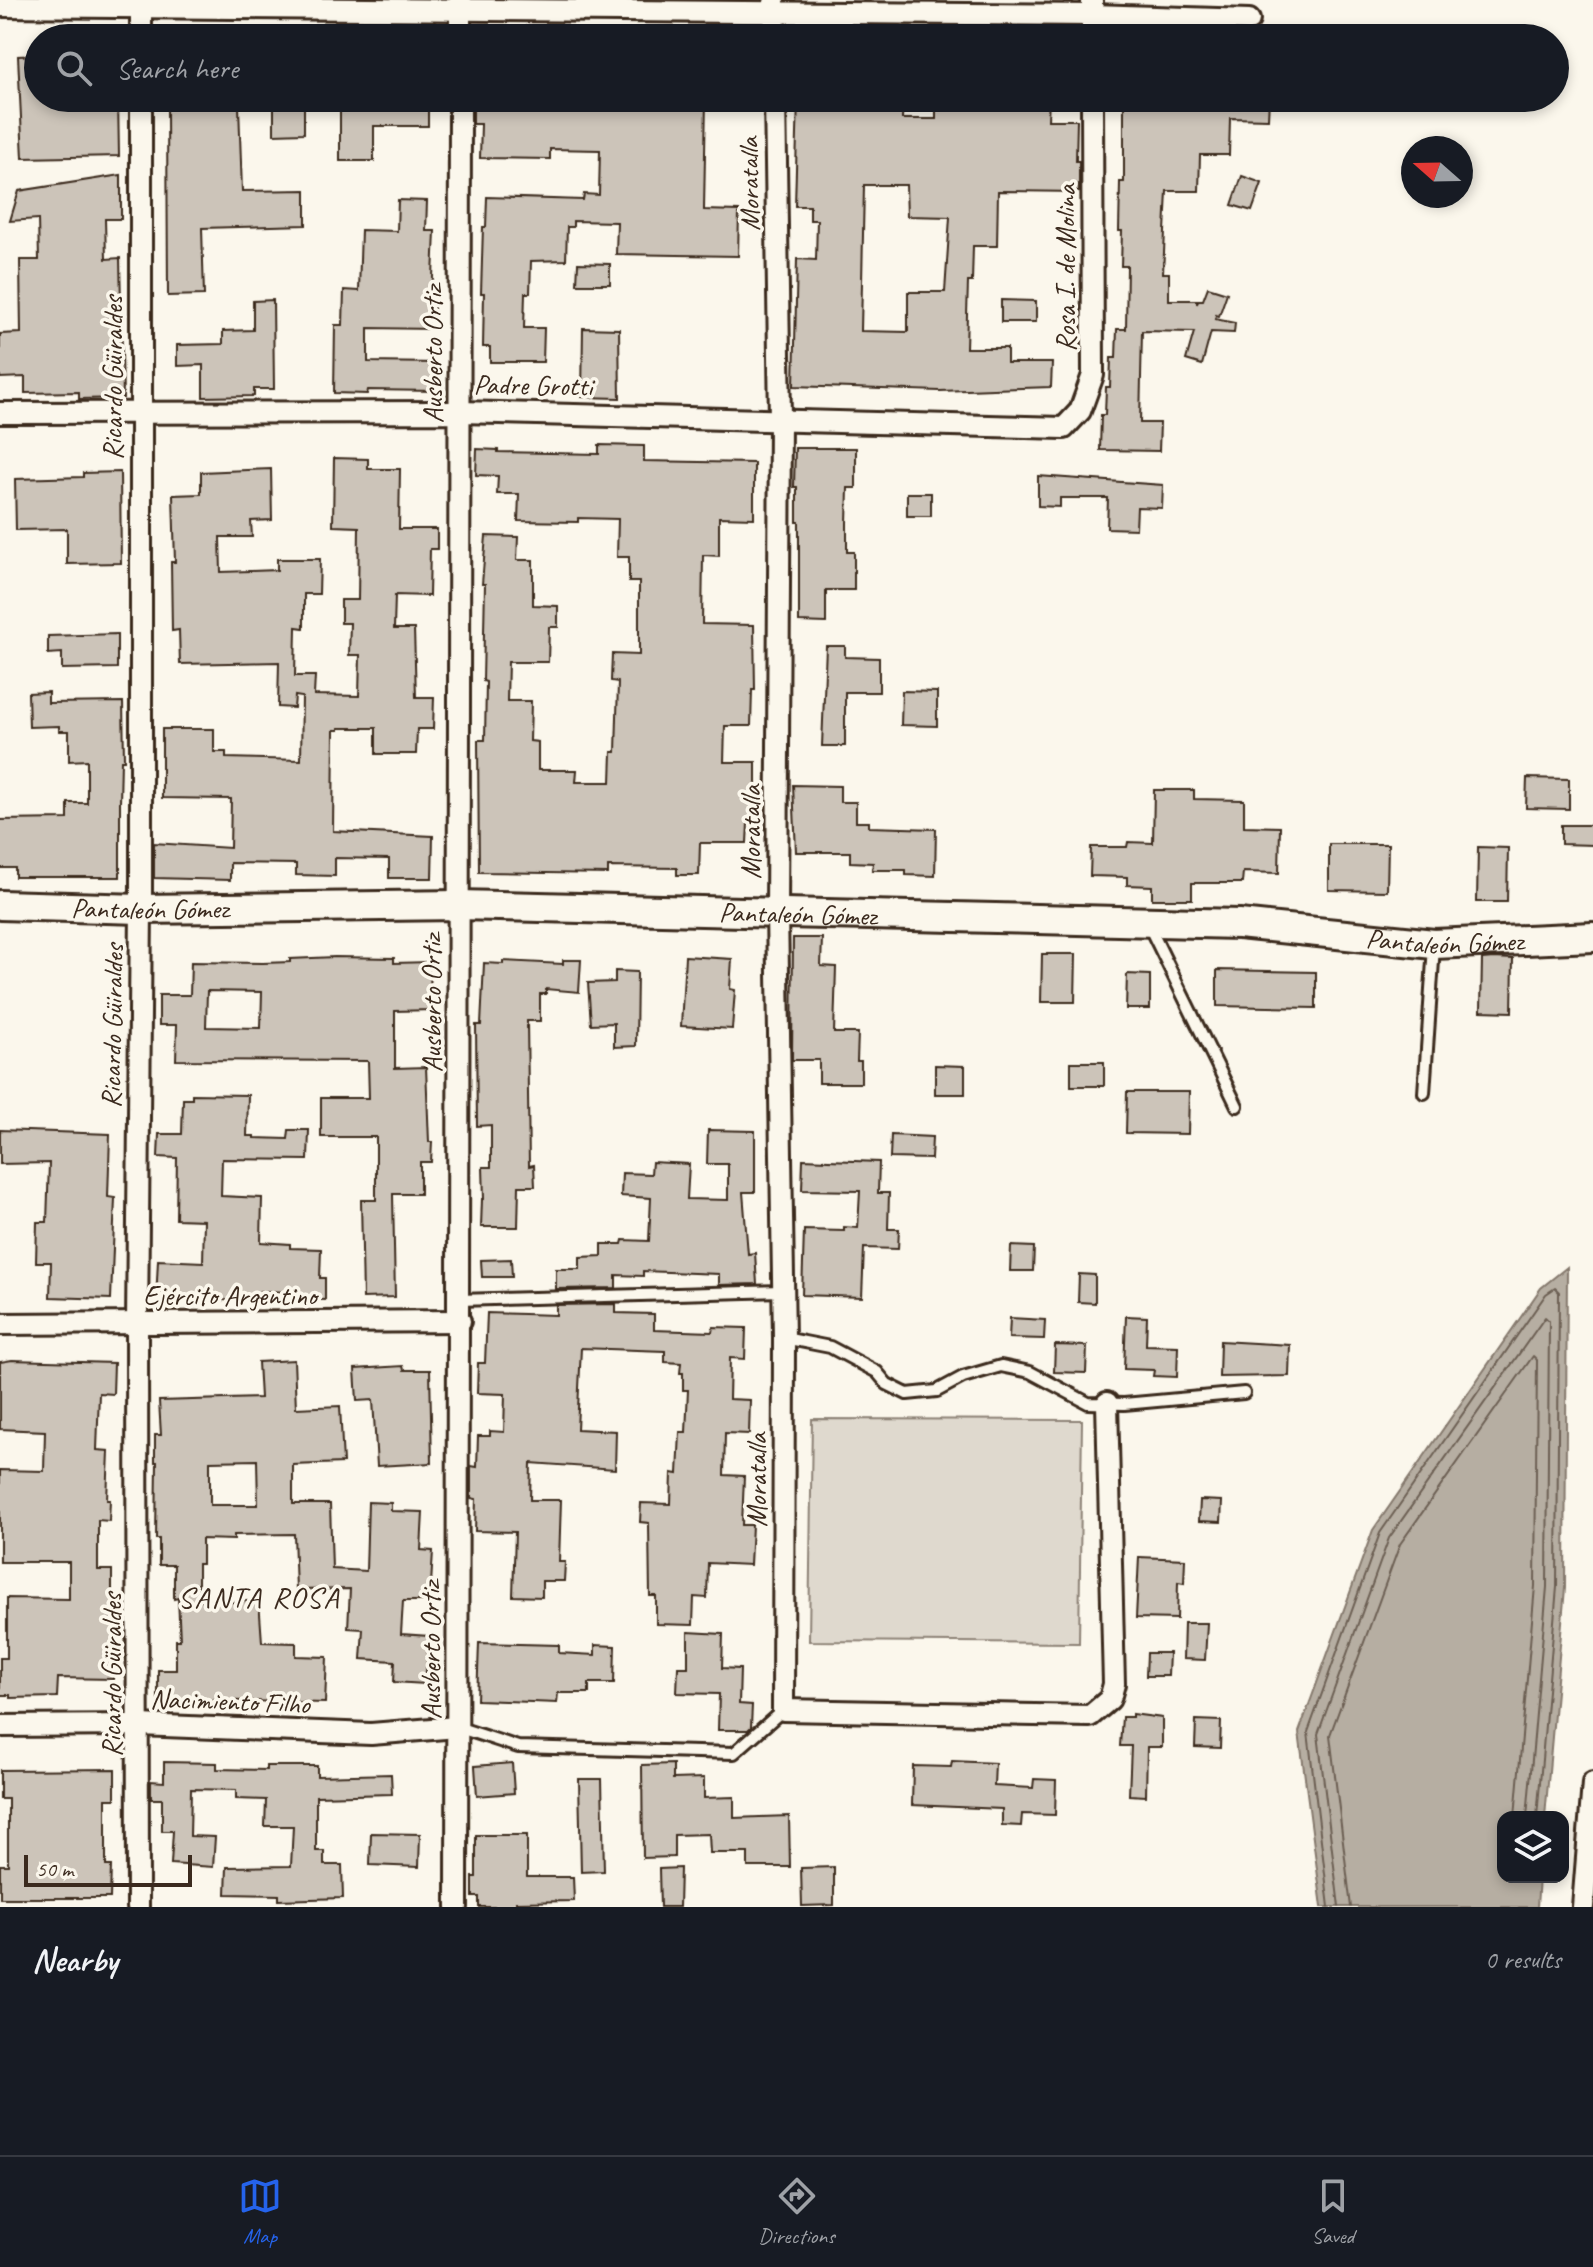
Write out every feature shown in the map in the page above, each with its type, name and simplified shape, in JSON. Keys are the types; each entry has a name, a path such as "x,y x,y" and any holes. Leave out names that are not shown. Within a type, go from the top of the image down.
{"main road":[{"name":"Pantaleón Gómez","path":"0,905 141,909 459,905 1239,924 1434,944 1593,937"}],"street":[{"path":"0,6 1092,7 1249,20"},
{"name":"Ricardo Güiraldes","path":"138,1907 141,112"},
{"name":"Ausberto Ortiz","path":"457,1907 460,112"},
{"name":"Moratalla","path":"775,112 780,419 777,912 784,1338 783,1710"},
{"name":"Rosa I. de Molina","path":"1064,428 1080,411 1093,375 1092,112"},
{"name":"Padre Grotti","path":"0,413 460,412 1064,428"},
{"name":"Ejército Argentino","path":"0,1324 460,1321"},
{"path":"783,1710 1090,1716 1110,1699 1114,1684 1107,1403"},
{"name":"Nacimiento Filho","path":"0,1726 139,1725 371,1734 457,1727"},
{"path":"1583,1907 1593,1783"}],"lane":[{"path":"1147,922 1237,1106"},
{"path":"1424,1093 1434,944"},
{"path":"459,1300 783,1291"},
{"path":"784,1338 830,1347 877,1372 887,1384 907,1394 937,1391 963,1377 1001,1366 1030,1372 1088,1403 1244,1393"},
{"path":"457,1727 518,1747 734,1753 783,1710"}],"shaded area":[{"path":"812,1419 1082,1420 1079,1643 809,1641"}],"water":[{"path":"1567,1267 1565,1588 1546,1811 1497,1811 1497,1883 1539,1883 1537,1907 1322,1907 1299,1732 1373,1530 1541,1288"}],"building":[{"path":"18,56 24,56 24,112 118,112 119,156 23,158"},
{"path":"167,112 239,112 242,191 306,190 306,225 202,228 204,295 168,296"},
{"path":"274,112 304,112 304,133 274,134"},
{"path":"340,112 428,112 428,126 374,126 374,161 340,161"},
{"path":"473,112 706,112 704,210 739,211 738,256 616,254 617,222 573,221 573,227 567,227 566,260 531,261 530,293 525,293 524,328 544,328 543,362 490,362 490,347 483,347 484,293 481,293 487,197 583,200 584,194 599,195 600,150 550,149 550,159 480,158 481,124 473,124"},
{"path":"798,112 902,112 902,119 936,119 936,112 1048,112 1048,120 1077,120 1079,192 998,191 997,246 973,246 972,282 968,282 966,348 1007,348 1007,363 1052,363 1051,387 940,391 794,386 797,259 816,260 817,220 810,220 810,206 795,206","holes":["864,185 906,185 907,216 950,217 945,292 908,292 908,332 861,331"]},
{"path":"1124,112 1268,112 1268,119 1230,118 1229,155 1200,155 1199,191 1167,191 1163,273 1169,273 1169,300 1197,300 1197,304 1198,300 1203,300 1208,287 1227,293 1215,319 1235,323 1234,333 1211,332 1202,365 1186,360 1194,332 1142,331 1140,423 1160,423 1159,451 1100,450 1101,415 1105,415 1106,387 1110,387 1111,358 1116,358 1117,329 1126,329 1127,266 1121,266 1122,231 1119,231 1120,182 1124,182"},
{"path":"121,175 121,219 105,219 106,259 120,258 123,398 79,399 79,392 25,393 25,377 0,378 0,334 21,333 20,260 39,260 38,219 10,221 19,191"},
{"path":"1242,176 1262,183 1252,211 1232,205"},
{"path":"398,200 427,201 426,231 435,231 434,329 368,328 368,362 437,363 436,391 334,393 335,325 343,325 344,290 359,291 361,230 397,231"},
{"path":"578,263 610,264 610,284 577,284"},
{"path":"273,300 274,389 254,389 254,396 203,397 203,365 177,366 177,345 223,344 223,331 253,330 253,301"},
{"path":"1001,300 1036,301 1036,322 1001,322"},
{"path":"583,328 619,329 620,398 582,397"},
{"path":"599,445 644,446 644,461 754,463 754,518 719,517 719,556 703,555 702,624 754,625 755,690 752,690 751,726 725,726 724,762 756,762 756,823 748,823 747,843 700,843 699,875 677,875 677,868 608,867 608,874 479,872 478,740 485,740 485,584 482,584 486,536 518,537 517,560 533,560 533,605 558,606 558,627 549,627 548,662 508,662 507,701 531,701 530,741 538,742 538,770 577,770 576,782 611,782 612,752 616,752 618,682 611,681 612,654 639,655 639,582 629,582 629,557 617,557 618,519 518,521 519,494 497,494 498,476 476,475 477,449 599,454"},
{"path":"795,448 856,448 856,488 848,488 847,523 847,552 854,552 854,590 826,590 826,623 799,622"},
{"path":"334,458 368,459 368,469 400,469 399,529 437,529 437,549 430,549 429,596 395,595 394,629 414,629 416,697 434,697 433,729 417,729 416,754 376,754 376,728 334,730 333,831 433,836 432,878 389,878 389,859 335,858 335,876 296,875 296,864 230,863 230,880 154,878 154,843 230,848 231,799 162,798 162,729 214,729 214,752 226,752 226,758 301,760 302,697 295,696 294,708 278,707 279,662 180,664 179,630 172,631 171,562 175,562 173,495 201,494 201,472 271,469 272,520 251,521 252,537 220,537 221,572 277,570 277,559 320,559 319,594 304,594 304,628 296,627 295,676 315,676 314,695 359,696 360,655 349,655 350,623 341,623 341,600 358,600 359,527 333,526"},
{"path":"120,472 121,563 67,564 67,529 16,530 15,479 83,477 83,473"},
{"path":"1038,476 1163,485 1162,508 1137,507 1136,529 1107,528 1108,498 1060,498 1060,507 1038,506"},
{"path":"907,493 931,493 931,516 907,516"},
{"path":"117,634 117,668 62,669 62,653 48,654 48,636"},
{"path":"826,646 845,646 845,657 879,658 879,692 845,692 845,746 822,746"},
{"path":"902,691 937,692 937,726 901,725"},
{"path":"48,692 48,703 123,702 120,877 15,877 15,868 0,868 0,820 68,819 68,803 87,803 87,760 69,761 69,731 59,731 59,726 29,727 28,693"},
{"path":"1527,778 1569,779 1569,809 1526,808"},
{"path":"793,785 840,786 840,802 856,802 856,822 869,822 869,827 936,829 935,876 906,875 906,870 872,870 873,863 850,862 850,852 796,852"},
{"path":"1154,790 1194,790 1194,799 1244,800 1244,826 1280,827 1279,873 1243,872 1242,883 1192,883 1192,899 1152,899 1152,886 1127,885 1127,877 1090,876 1091,847 1127,847 1128,842 1153,843"},
{"path":"1561,825 1593,825 1593,845 1561,844"},
{"path":"1329,844 1388,844 1387,891 1329,890"},
{"path":"1478,847 1508,848 1507,902 1477,902"},
{"path":"793,938 822,938 821,966 836,967 834,1033 858,1033 857,1061 861,1061 861,1083 819,1083 819,1060 792,1060"},
{"path":"1042,954 1076,954 1075,1002 1041,1002"},
{"path":"685,956 732,959 730,989 735,990 732,1029 681,1026"},
{"path":"394,958 394,963 430,962 431,1010 395,1011 395,1068 426,1067 429,1142 432,1142 431,1162 420,1162 420,1194 393,1194 395,1297 363,1298 361,1200 376,1200 376,1137 321,1137 321,1098 369,1098 368,1061 176,1060 177,1025 159,1025 159,995 190,995 191,962 263,963 290,962 290,959","holes":["207,991 262,992 261,1028 206,1027"]},
{"path":"1482,959 1513,959 1512,1012 1481,1011"},
{"path":"563,960 581,960 579,992 546,989 546,994 540,994 540,1021 527,1021 529,1166 534,1165 535,1186 519,1186 518,1227 481,1227 483,1167 491,1167 491,1125 477,1126 476,1025 481,1025 484,963 563,964"},
{"path":"1217,970 1316,972 1316,1008 1217,1006"},
{"path":"615,971 637,972 636,1046 614,1047 614,1023 591,1024 588,983 615,982"},
{"path":"1127,974 1150,975 1150,1009 1126,1009"},
{"path":"1071,1062 1104,1062 1104,1086 1071,1086"},
{"path":"935,1065 965,1066 965,1094 935,1094"},
{"path":"1127,1092 1189,1092 1188,1134 1126,1133"},
{"path":"192,1094 248,1095 247,1136 288,1139 289,1130 309,1130 308,1160 222,1159 221,1196 262,1198 261,1242 290,1244 290,1248 321,1249 320,1278 325,1278 325,1300 297,1299 297,1292 260,1291 260,1298 156,1301 158,1260 203,1262 204,1220 176,1219 177,1158 158,1157 159,1134 182,1134 183,1099 192,1099"},
{"path":"0,1130 110,1134 108,1197 115,1198 111,1299 50,1297 51,1262 36,1262 37,1222 47,1222 49,1163 0,1164"},
{"path":"708,1130 755,1131 755,1192 743,1192 748,1254 755,1253 757,1284 719,1285 719,1274 643,1271 643,1276 616,1275 616,1288 556,1289 556,1269 580,1269 580,1257 602,1256 602,1244 622,1244 623,1240 649,1241 651,1198 621,1196 622,1173 651,1174 652,1162 689,1164 687,1199 728,1200 728,1164 707,1164"},
{"path":"891,1135 932,1137 931,1159 890,1158"},
{"path":"803,1159 879,1162 878,1193 889,1193 888,1229 899,1229 898,1249 864,1248 862,1297 802,1295 804,1230 844,1231 844,1227 858,1228 860,1191 802,1190"},
{"path":"1011,1246 1034,1247 1033,1271 1010,1271"},
{"path":"511,1259 512,1277 482,1277 481,1260"},
{"path":"1079,1274 1095,1275 1095,1303 1078,1302"},
{"path":"616,1304 616,1313 654,1314 654,1330 712,1332 713,1327 746,1328 745,1359 730,1358 729,1399 750,1400 749,1434 725,1433 724,1475 744,1476 742,1525 752,1525 750,1565 708,1563 707,1598 694,1597 693,1625 656,1624 656,1596 650,1596 649,1523 640,1522 641,1503 671,1504 672,1473 678,1474 680,1432 686,1432 688,1390 683,1390 681,1363 665,1362 665,1351 581,1348 577,1429 616,1431 615,1469 531,1463 530,1500 561,1500 559,1562 565,1562 564,1581 542,1581 542,1597 513,1596 515,1532 475,1531 476,1499 471,1498 471,1466 477,1467 478,1436 490,1436 490,1431 504,1432 505,1394 477,1393 478,1363 485,1363 487,1313 556,1315 556,1305"},
{"path":"1126,1316 1147,1317 1146,1345 1178,1346 1177,1377 1153,1376 1154,1370 1124,1369"},
{"path":"1010,1318 1045,1320 1044,1339 1009,1338"},
{"path":"1220,1341 1290,1345 1289,1376 1219,1377"},
{"path":"1055,1345 1087,1346 1086,1373 1054,1372"},
{"path":"294,1360 296,1408 340,1406 343,1463 293,1465 293,1504 330,1504 332,1569 366,1571 368,1502 391,1503 391,1511 423,1512 421,1550 433,1551 430,1601 403,1601 401,1634 429,1636 425,1684 394,1682 395,1661 361,1659 363,1629 348,1628 350,1589 296,1590 294,1534 234,1535 234,1540 202,1539 198,1601 224,1599 224,1603 259,1600 262,1642 296,1643 296,1656 327,1657 325,1703 158,1699 158,1670 176,1670 176,1640 180,1640 178,1598 174,1599 174,1565 159,1565 159,1539 156,1539 155,1435 161,1435 159,1401 260,1398 258,1362","holes":["257,1460 258,1505 210,1505 210,1461"]},
{"path":"0,1362 114,1363 113,1394 99,1393 97,1450 109,1451 107,1500 110,1500 109,1521 98,1520 98,1570 112,1570 112,1599 121,1599 121,1629 114,1629 113,1679 58,1678 57,1697 10,1698 10,1695 0,1695 0,1658 7,1658 7,1598 69,1599 69,1562 0,1562 0,1470 44,1471 45,1431 0,1429"},
{"path":"403,1366 404,1370 430,1370 432,1463 377,1466 373,1400 357,1401 355,1369"},
{"path":"1200,1500 1222,1501 1221,1522 1199,1521"},
{"path":"1139,1557 1185,1559 1184,1583 1178,1582 1177,1619 1136,1618"},
{"path":"1184,1623 1207,1623 1205,1660 1183,1659"},
{"path":"688,1632 723,1634 722,1668 740,1669 739,1704 752,1705 751,1727 748,1730 718,1730 719,1694 677,1693 678,1667 688,1667"},
{"path":"479,1643 559,1645 559,1653 595,1655 595,1645 615,1646 614,1683 589,1683 589,1693 558,1693 557,1703 477,1700"},
{"path":"1147,1653 1169,1653 1168,1676 1146,1676"},
{"path":"1132,1714 1162,1718 1162,1747 1147,1747 1146,1796 1129,1795 1131,1746 1120,1746 1122,1717 1132,1717"},
{"path":"1196,1720 1221,1721 1220,1748 1195,1747"},
{"path":"952,1761 995,1763 994,1786 1033,1788 1034,1779 1056,1780 1055,1815 1022,1814 1021,1826 1002,1825 1002,1809 912,1805 913,1766 951,1767"},
{"path":"164,1762 217,1763 217,1769 266,1770 266,1766 317,1766 317,1776 391,1774 392,1794 316,1796 316,1851 324,1851 324,1865 342,1865 343,1898 279,1900 279,1895 226,1894 227,1867 291,1866 293,1826 265,1826 266,1800 236,1799 236,1790 191,1789 190,1836 215,1837 213,1867 171,1864 173,1831 162,1831 162,1799 151,1799 151,1781 164,1782"},
{"path":"512,1763 514,1793 477,1796 475,1766"},
{"path":"673,1764 673,1779 704,1778 704,1798 734,1797 734,1818 789,1816 790,1867 748,1867 748,1853 710,1853 709,1834 674,1835 674,1857 643,1858 642,1765"},
{"path":"115,1769 115,1799 106,1799 106,1866 111,1866 110,1898 0,1898 0,1865 8,1865 8,1799 0,1799 0,1770"},
{"path":"579,1779 602,1779 604,1871 581,1872"},
{"path":"371,1833 420,1834 419,1867 370,1865"},
{"path":"476,1835 527,1835 527,1877 573,1877 574,1901 516,1902 516,1907 479,1907 479,1897 473,1897"},
{"path":"834,1867 834,1905 802,1906 801,1868"},
{"path":"680,1868 679,1907 660,1907 659,1869"}],"district":[{"name":"SANTA ROSA","path":"259,1597"}]}
